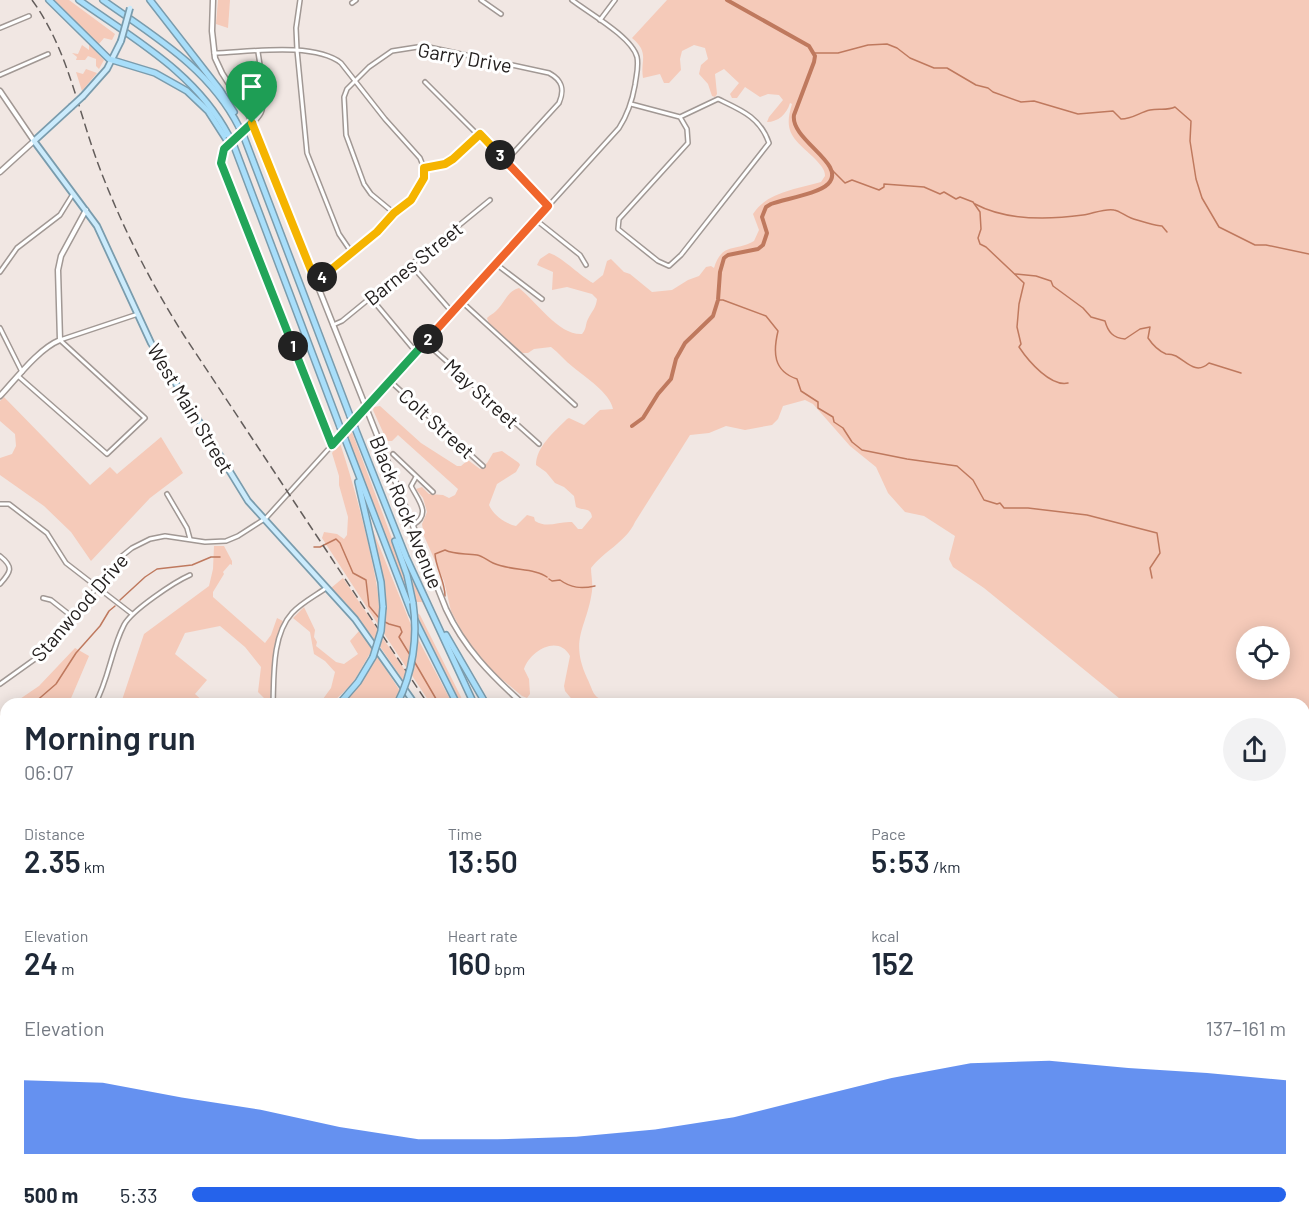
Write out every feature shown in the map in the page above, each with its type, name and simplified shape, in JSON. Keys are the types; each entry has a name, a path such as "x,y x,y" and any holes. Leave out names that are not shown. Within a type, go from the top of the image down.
{"highway":[{"path":"49,0 111,61 151,72 179,86 205,108 227,137"},
{"path":"79,0 183,75 211,107 243,170 412,614 454,698"},
{"path":"103,0 193,65 219,95 238,124"},
{"path":"150,0 233,109 373,477 420,588 471,698"},
{"path":"344,698 358,682 373,657 381,631 383,607 380,578 351,455"},
{"path":"373,477 406,571 413,603 415,631 413,656 399,698"},
{"path":"420,588 483,698"}],"main road":[{"path":"34,141 100,78 120,41 130,5"},
{"name":"West Main Street","path":"34,141 86,210 101,234 152,343 247,500 366,634 411,698"}],"street":[{"name":"Black Rock Avenue","path":"213,0 211,21 214,53 222,73 240,99 252,123 446,609 458,633 481,664 517,698"},
{"path":"300,0 296,28 297,50 307,153 339,234 352,253"},
{"path":"481,0 501,14"},
{"path":"572,0 600,20 615,0"},
{"path":"0,28 29,16"},
{"name":"Stanwood Drive","path":"1,683 42,654 70,615 122,556 137,544 160,537 211,542 226,541 263,520 462,302 619,128 627,116 638,66 635,52 630,44 600,20"},
{"name":"Garry Drive","path":"394,213 371,194 364,184 346,135 344,97 347,89 369,67 392,51 424,45 549,73 557,77 562,85 563,95 559,103 506,161"},
{"path":"214,53 297,50 335,59 420,158 424,168 424,178 411,200 352,253 315,280"},
{"path":"258,52 263,103 261,113 224,149 221,163 332,445"},
{"path":"0,75 48,54"},
{"path":"425,82 480,134 548,206"},
{"name":"West Main Street","path":"0,91 34,141"},
{"path":"631,104 680,117 718,99 747,113 764,129 770,143 681,255 669,266 658,261 618,229 619,219 688,142 687,129 680,117"},
{"path":"424,168 445,164 480,134"},
{"path":"0,172 34,141"},
{"path":"0,272 17,248 60,215 73,194"},
{"name":"Barnes Street","path":"333,325 342,321 490,200"},
{"path":"0,328 20,374 107,454 145,418 60,340 58,270 61,256 86,210"},
{"path":"536,220 580,255 586,265"},
{"path":"496,264 542,299"},
{"path":"412,265 452,312"},
{"path":"370,298 416,352"},
{"path":"462,302 575,405"},
{"path":"0,396 50,345 138,314"},
{"path":"0,339 5,340"},
{"name":"May Street","path":"425,342 539,444"},
{"name":"Colt Street","path":"390,381 483,466"},
{"path":"393,454 434,492"},
{"path":"413,525 420,520 423,510 421,500 411,486 416,477"},
{"path":"167,494 187,528 190,539"},
{"path":"0,504 9,504 47,533 66,563 132,614"},
{"path":"0,556 8,563 10,569 9,574 0,584"},
{"path":"99,698 123,627 132,614 190,575"},
{"path":"273,698 276,649 281,630 294,611 326,588"},
{"path":"43,598 51,600 70,615"}],"shaded area":[{"path":"52,0 69,0 115,34 112,40 104,38 98,45"},
{"path":"218,0 230,0 228,28 216,24"},
{"path":"667,0 1309,0 1309,698 1119,698 984,588 953,567 949,559 955,536 924,516 905,512 888,493 876,467 850,446 813,404 805,400 783,406 778,419 772,425 745,430 726,426 709,433 690,435 631,529 591,568 592,591 581,633 579,653 594,694 599,698 571,698 565,691 570,656 559,646 538,651 527,662 524,669 529,679 530,694 527,698 492,671 465,637 451,611 444,581 424,536 422,524 427,512 423,498 416,489 422,487 429,494 449,498 455,495 458,489 398,435 392,441 387,441 373,410 374,407 380,406 421,443 457,466 461,466 468,460 480,469 493,453 502,451 519,463 516,472 497,484 489,505 504,521 516,526 527,515 534,517 535,521 540,523 549,525 572,522 578,529 582,529 592,517 590,512 576,507 574,496 555,483 536,465 537,458 547,440 567,419 584,425 600,410 613,409 611,403 596,386 551,347 522,353 489,324 487,318 499,308 511,292 519,288 557,324 573,333 582,334 597,299 592,294 567,287 552,290 553,272 537,265 540,259 549,253 593,283 603,275 607,261 611,259 624,272 630,274 652,292 672,290 699,276 706,267 714,268 717,260 725,251 754,241 759,230 753,214 766,201 783,192 821,182 825,176 821,166 797,142 790,130 789,114 792,104 790,103 782,117 767,122 783,100 779,95 768,94 760,97 745,87 737,98 732,98 730,94 739,83 724,69 715,74 717,94 715,97 712,96 708,84 699,74 701,65 708,59 705,48 694,45 682,51 681,70 669,83 664,83 660,74 643,78 641,48 632,38"},
{"path":"89,44 104,60 99,69 96,66 96,59 88,56 85,60 76,60 77,57 72,53 78,54 82,45 89,50"},
{"path":"86,69 97,73 82,91 76,72 83,74"},
{"path":"4,397 90,485 110,467 117,474 161,437 183,473 150,498 91,561 71,532 44,506 0,475 0,458 12,454 16,446 15,434 0,421 0,401"},
{"path":"352,432 400,560 412,603 402,585 347,437"},
{"path":"340,443 359,505 373,564 378,594 379,626 322,538 324,532 337,534 344,539 347,535 348,517 332,453"},
{"path":"372,528 413,630 408,670 383,632 384,590"},
{"path":"214,546 224,546 232,565 230,564 223,572 213,592 213,597 265,643 271,635 277,618 283,621 274,646 270,698 264,698 258,692 261,667 245,647 220,626 185,633 175,654 207,680 195,694 199,698 123,698 144,634 209,586 213,569"},
{"path":"411,574 438,632 422,602 416,602"},
{"path":"343,578 378,630 375,640 331,588"},
{"path":"304,607 315,630 316,646 336,662 344,664 358,654 350,641 359,631 373,648 353,683 337,698 324,698 331,688 335,672 325,661 314,654 310,632 293,618"},
{"path":"417,613 462,698 457,698 435,658"},
{"path":"382,637 407,673 404,682 379,645"},
{"path":"418,639 449,698 427,698 411,674"},
{"path":"75,648 89,656 71,698 21,698 39,686"},
{"path":"376,654 400,691 397,698 348,698"}],"waterway":[{"path":"632,426 643,418 658,394 671,379 676,359 685,343 713,316 718,300 720,272 724,258 728,255 758,249 763,245 767,233 762,217 766,207 817,191 828,184 832,176 831,168 800,134 795,124 794,115 815,56 809,46 727,0"},
{"path":"814,53 838,53 868,45 887,44 910,58 934,68 947,68 993,92 1021,102 1034,101 1078,114 1113,111 1121,119 1125,119 1150,110 1175,107 1191,121 1190,141 1196,179 1202,198 1219,227 1255,245 1266,245 1309,254"},
{"path":"830,168 845,183 852,180 879,190 884,187 884,184 924,187 940,194 944,192 956,199 960,197 973,202 980,212 981,229 978,238 980,244 1024,283 1017,327 1021,344 1019,347 1028,360 1048,377 1061,383 1068,383"},
{"path":"975,204 1000,214 1028,218 1069,217 1114,210 1134,219 1162,226 1167,232"},
{"path":"1015,274 1036,276 1051,281 1053,286 1083,308 1091,317 1105,321 1114,336 1125,339 1140,329 1150,327 1148,338 1163,353 1176,356 1196,368 1209,363 1241,373"},
{"path":"718,300 766,316 778,331 775,353 779,366 789,376 797,379 801,391 818,402 818,408 833,417 834,422 843,428 852,442 862,450 957,466 973,480 984,500 1000,503 1004,508 1028,508 1087,515 1157,533 1160,553 1150,568 1152,578"},
{"path":"314,547 320,547 336,539 340,543 353,573 366,580 369,606 379,618"},
{"path":"445,596 435,554 445,550 473,554 500,566 536,572 547,577"},
{"path":"120,600 157,569 192,565 211,557 220,557"},
{"path":"549,579 560,580 576,587 595,586"},
{"path":"40,698 56,684 76,653 115,606"},
{"path":"383,621 400,627 402,632 399,637 410,655"},
{"path":"414,661 436,698"},
{"path":"0,746 0,762"}],"railway":[{"path":"32,0 44,18 63,58 97,161 137,252 160,295 185,337 424,698"}],"route":[{"path":"252,123 315,280 322,277 377,232 394,213 411,200 424,178 424,168 445,164 480,134 548,206 332,445 221,163 224,149 252,123"}]}
